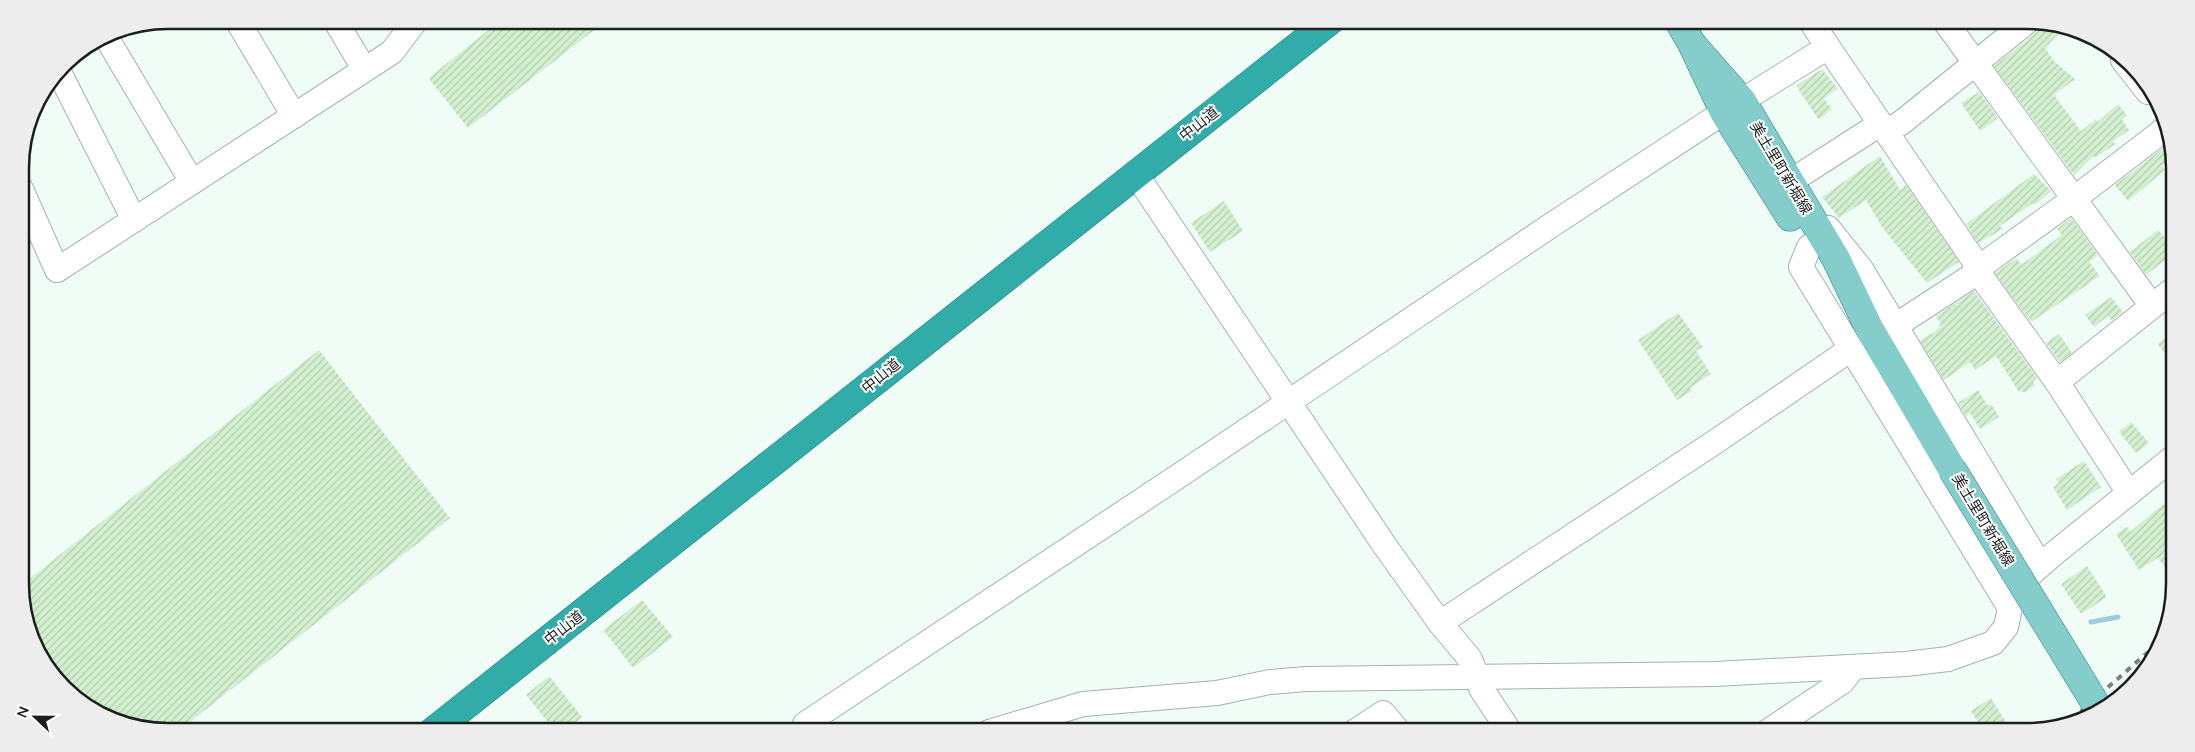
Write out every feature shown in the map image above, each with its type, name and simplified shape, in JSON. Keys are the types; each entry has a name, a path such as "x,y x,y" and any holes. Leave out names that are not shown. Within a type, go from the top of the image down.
{"highway":[{"name":"中山道","path":"443,723 1320,29"}],"main road":[{"name":"美土里町新堀線","path":"1683,29 1816,243 1822,269 1868,328 2096,705"}],"street":[{"path":"242,29 294,116"},
{"path":"340,29 364,69"},
{"path":"29,209 57,270 392,52 409,29"},
{"path":"1816,29 1972,259 1978,272 2057,382 2129,493"},
{"path":"1951,29 2076,198 2152,306"},
{"path":"2017,29 1901,123 1883,128 1782,187 1861,269 2040,565"},
{"path":"108,42 192,182"},
{"path":"807,723 1733,107 1828,47"},
{"path":"61,79 134,220"},
{"path":"1895,326 1978,272 1984,264 2076,198 2161,132"},
{"path":"1135,174 1290,401 1332,467 1440,623 1470,659 1482,690 1504,723"},
{"path":"1816,243 1801,267 2010,608"},
{"path":"2057,382 2166,295"},
{"path":"1440,623 1715,442 1851,349"},
{"path":"1037,723 1083,704 1217,693 1284,680 1476,676 1641,676 1852,668 1927,663 1978,650 1993,643 2001,636 2006,627 2010,608 2026,578 2166,463"},
{"path":"1780,723 1842,682 1852,668"},
{"path":"1368,723 1384,713 1392,723"}],"building":[{"path":"490,29 595,29 468,128 430,80 430,77"},
{"path":"2038,31 2060,32 2045,48 2054,61 2075,79 2054,95 2081,131 2096,119 2098,122 2118,104 2127,115 2122,119 2129,130 2113,141 2115,144 2095,158 2093,156 2074,175 1994,66"},
{"path":"1822,69 1838,89 1824,98 1832,109 1819,120 1796,86"},
{"path":"1979,92 1998,118 1980,131 1961,103"},
{"path":"2162,149 2165,153 2166,163 2162,166 2165,170 2128,201 2115,185"},
{"path":"1880,156 1900,190 1906,185 1959,262 1927,283 1882,227 1866,200 1839,218 1822,197"},
{"path":"2034,174 2051,191 2035,205 2033,203 2000,226 2003,229 1978,243 1966,224"},
{"path":"1224,201 1243,231 1210,252 1191,223"},
{"path":"2071,218 2098,255 2089,262 2100,276 2031,322 1995,273 2017,258 2021,265 2062,235 2057,229"},
{"path":"2158,230 2166,240 2166,259 2146,275 2130,252"},
{"path":"1974,291 2037,378 2033,382 2035,385 2024,393 2022,390 2019,392 1996,356 1975,370 1970,362 1944,380 1920,341 1940,328 1939,325 1941,324 1936,316"},
{"path":"2111,297 2123,312 2112,321 2108,316 2094,327 2085,315"},
{"path":"1678,313 1703,347 1696,351 1711,374 1690,388 1692,391 1677,400 1638,340"},
{"path":"2059,334 2072,353 2060,362 2046,343"},
{"path":"2166,338 2166,355 2158,344"},
{"path":"319,350 450,518 188,723 150,722 114,713 83,695 69,683 52,662 36,629 31,611 29,579"},
{"path":"1978,390 1988,406 1991,404 1999,417 1980,429 1970,413 1966,416 1958,403"},
{"path":"2131,422 2149,443 2136,453 2119,432"},
{"path":"2084,461 2101,487 2067,510 2053,487 2059,483 2056,479"},
{"path":"2163,504 2166,508 2166,568 2158,558 2139,570 2116,534 2127,527 2130,532"},
{"path":"2087,566 2107,597 2081,614 2061,584"},
{"path":"642,600 673,637 633,668 603,630"},
{"path":"549,676 582,717 574,723 549,723 526,695"},
{"path":"1991,698 2006,723 1978,723 1971,711"}],"waterway":[{"path":"2091,622 2118,617"}],"railway":[{"path":"2079,713 2149,651"}]}
